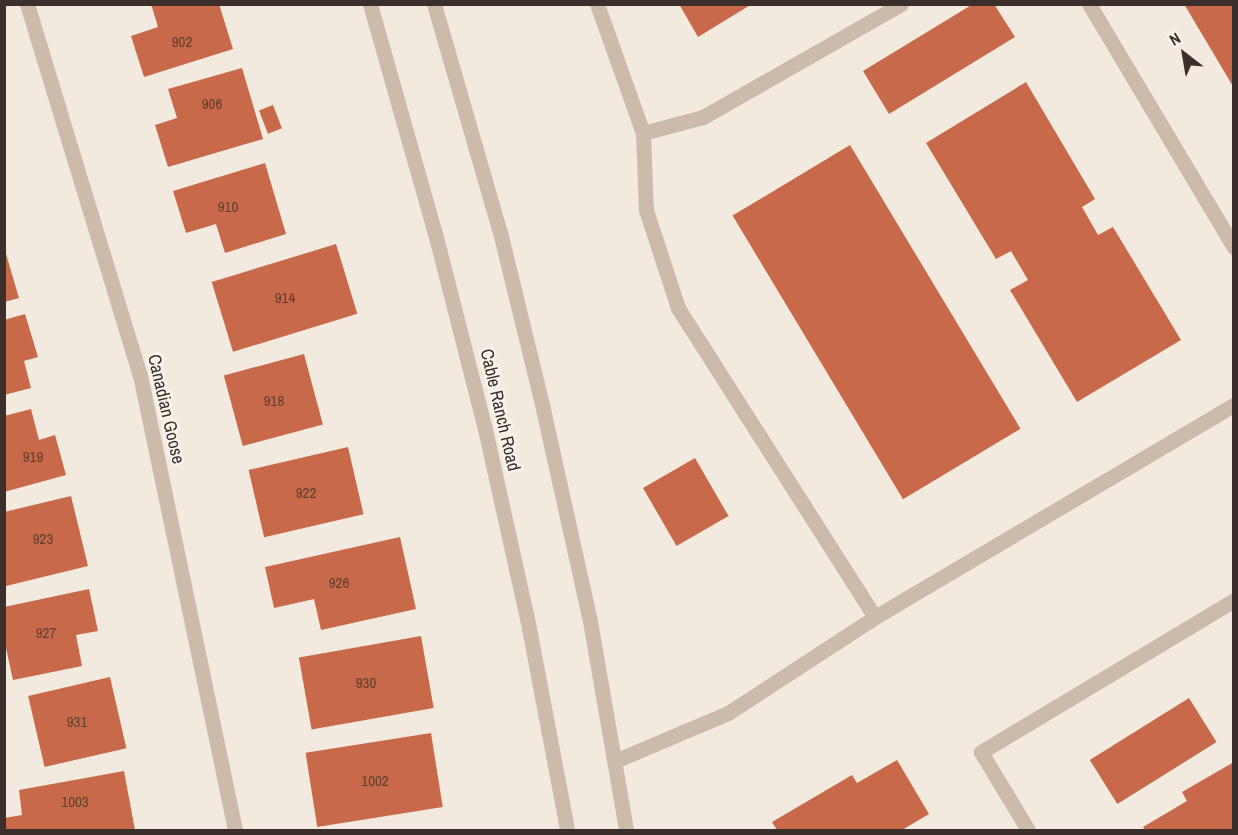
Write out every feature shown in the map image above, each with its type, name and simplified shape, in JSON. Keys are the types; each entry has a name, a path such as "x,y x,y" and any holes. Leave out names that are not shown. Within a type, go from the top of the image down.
{"street":[{"name":"Canadian Goose","path":"27,4 140,375 235,831"},
{"name":"Cable Ranch Road","path":"370,4 435,233 482,418 529,628 567,831"},
{"path":"434,4 500,232 543,409 590,621 626,831"},
{"path":"597,4 643,133 646,210 678,308 875,617"},
{"path":"643,133 703,117 901,4"},
{"path":"1089,4 1233,247"},
{"path":"615,761 728,713 875,617 1233,405"},
{"path":"1028,831 981,752 1233,600"}],"building":[{"path":"151,4 219,4 233,49 144,77 131,36 158,27"},
{"path":"679,4 752,4 698,37"},
{"path":"973,4 994,4 1015,37 889,114 863,71"},
{"path":"1184,4 1234,4 1234,88"},
{"path":"242,68 263,139 168,167 155,125 177,118 168,89"},
{"path":"1026,82 1095,199 1082,207 1098,235 1113,227 1181,340 1077,402 1010,290 1028,280 1011,251 996,259 926,143"},
{"path":"273,105 282,128 268,134 259,110"},
{"path":"850,145 1020,429 903,499 733,216"},
{"path":"265,163 286,234 225,253 216,224 186,233 173,191"},
{"path":"336,244 357,314 233,352 212,282"},
{"path":"4,247 19,298 4,302"},
{"path":"25,314 38,357 24,361 31,388 4,395 4,320"},
{"path":"304,354 323,425 243,446 224,375"},
{"path":"31,409 39,440 55,435 66,475 4,492 4,416"},
{"path":"348,447 364,514 264,537 249,470"},
{"path":"695,458 728,516 677,546 643,488"},
{"path":"71,496 88,566 6,586 4,512"},
{"path":"400,537 416,609 321,630 314,599 274,608 265,567"},
{"path":"89,589 98,631 76,635 82,666 13,680 4,639 4,607"},
{"path":"421,636 434,708 312,729 299,658"},
{"path":"110,677 126,748 45,767 28,696"},
{"path":"1189,698 1217,742 1117,804 1090,760"},
{"path":"431,733 443,807 317,827 306,753"},
{"path":"897,760 929,814 902,830 777,830 772,822 852,775 857,783"},
{"path":"1234,762 1234,830 1145,830 1143,827 1187,801 1182,792"},
{"path":"124,771 135,830 4,830 4,818 22,815 19,790"}]}
